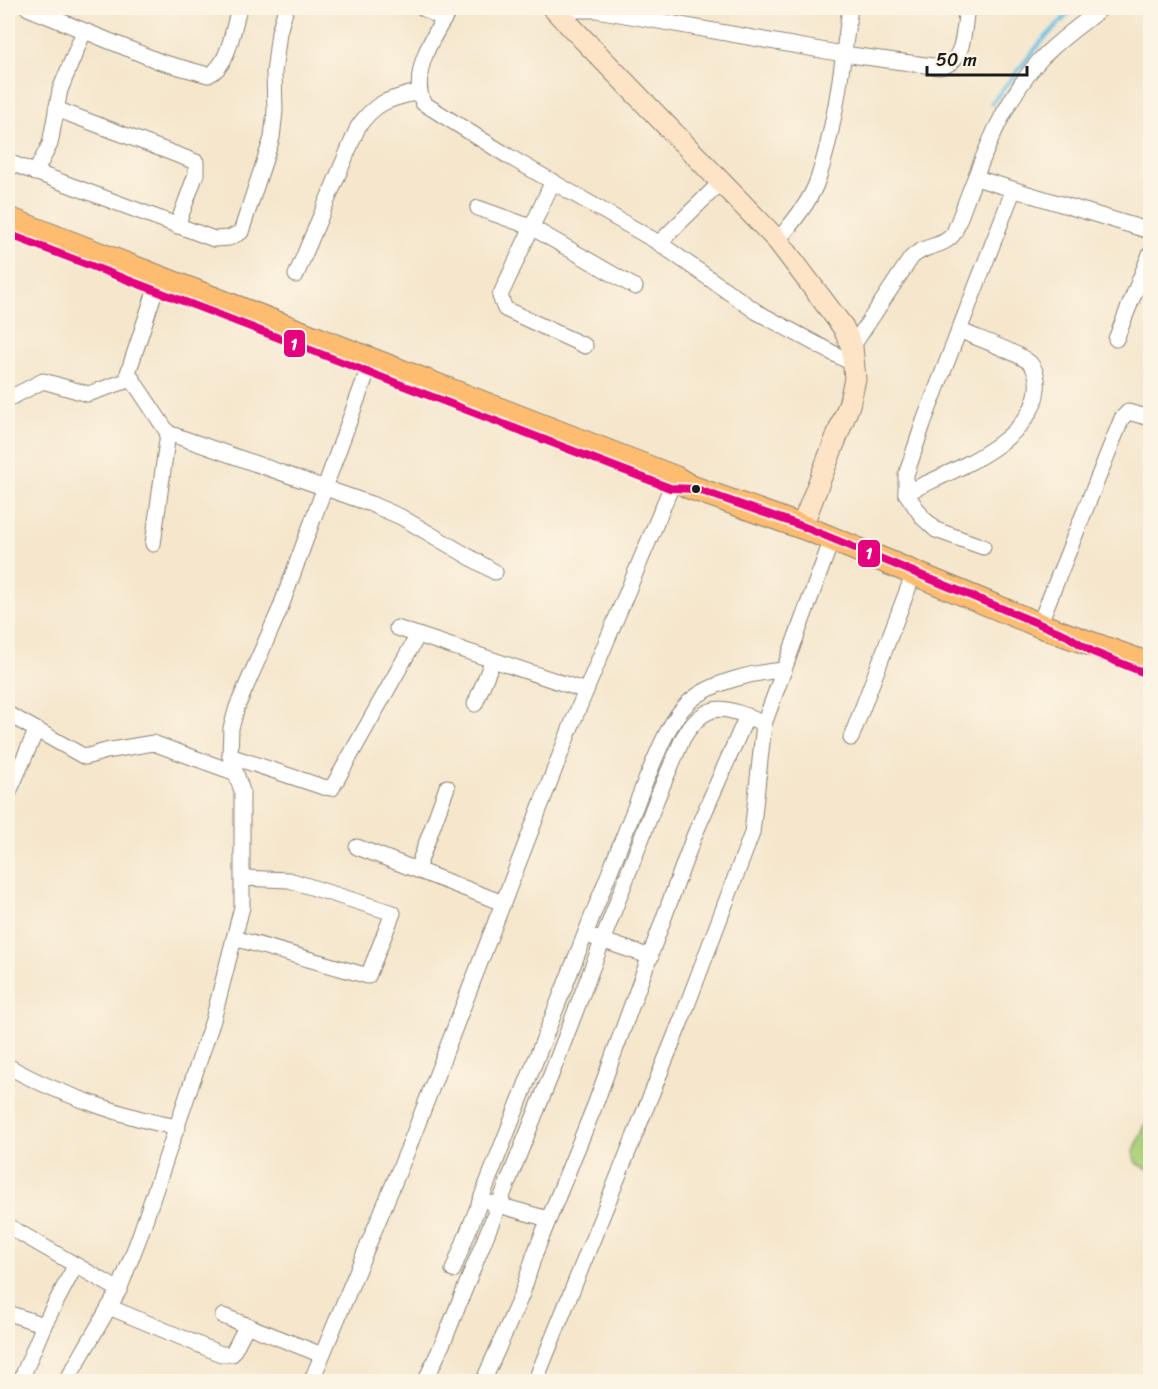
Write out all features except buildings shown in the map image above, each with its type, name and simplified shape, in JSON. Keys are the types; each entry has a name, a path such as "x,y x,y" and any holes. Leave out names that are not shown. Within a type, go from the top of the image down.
{"main road":[{"path":"8,219 678,485"},
{"path":"8,234 155,291 678,485 802,526 1066,635 1150,665"},
{"path":"1066,635 1093,652 1150,675"}],"street":[{"path":"28,8 161,62 208,75 221,65 239,8"},
{"path":"8,162 214,239 229,238 241,232 272,138 275,111 274,73 279,32 286,8"},
{"path":"423,8 448,13 435,33 418,80 418,92 423,103 659,243 757,312 853,356"},
{"path":"778,241 803,209 817,181 850,8"},
{"path":"557,11 597,10 843,54 940,66 951,64 959,56 967,8"},
{"path":"853,356 911,258 924,248 942,243 954,233 1004,113 1024,82 1040,60 1102,8"},
{"path":"557,11 778,241 843,327 853,356 849,405 802,526"},
{"path":"35,173 54,132 56,109 65,76 84,31"},
{"path":"296,275 358,127 370,110 387,100 418,92"},
{"path":"56,109 196,162 196,174 177,226"},
{"path":"976,178 1012,191 1150,231"},
{"path":"553,182 500,296 501,304 505,309 585,346"},
{"path":"659,243 721,182"},
{"path":"983,547 936,530 923,518 906,493 906,476 913,451 1012,191"},
{"path":"478,208 531,227 635,287"},
{"path":"1116,339 1150,254"},
{"path":"155,291 128,373 168,434 326,487 401,517 495,572"},
{"path":"906,493 973,460 1002,441 1022,425 1036,397 1037,378 1028,361 959,330"},
{"path":"66,1382 119,1290 178,1127 213,1020 242,907 242,791 230,756 231,728 237,707 280,609 368,370"},
{"path":"8,399 43,381 88,394 132,379"},
{"path":"1039,624 1122,418 1128,412 1150,418"},
{"path":"153,544 168,434"},
{"path":"312,1382 408,1149 586,691 678,485"},
{"path":"535,1382 683,1016 752,833 764,724 832,539"},
{"path":"851,738 914,573"},
{"path":"397,628 586,691"},
{"path":"230,756 332,788 418,635"},
{"path":"475,704 493,660"},
{"path":"425,1382 489,1202 653,784 692,724 707,711 713,699 760,671 784,670"},
{"path":"713,699 764,724"},
{"path":"8,714 85,758 106,751 153,743 236,773"},
{"path":"483,1382 522,1294 548,1219 651,957 694,836 747,716"},
{"path":"8,794 36,732"},
{"path":"417,869 447,786"},
{"path":"357,847 503,903"},
{"path":"234,938 368,976 393,913 289,880 243,878"},
{"path":"592,937 651,957"},
{"path":"8,1066 87,1100 155,1124 178,1127"},
{"path":"489,1202 548,1219"},
{"path":"453,1270 489,1202"},
{"path":"8,1226 119,1290"},
{"path":"21,1382 44,1325 75,1266"},
{"path":"109,1307 221,1354 232,1354 247,1325"},
{"path":"8,1313 44,1325"},
{"path":"223,1316 322,1355"}],"green space":[{"path":"1150,1114 1150,1170 1136,1163 1133,1153"}],"waterway":[{"path":"991,104 1040,43 1074,8"}],"transit line":[{"name":"1","path":"8,234 670,488 696,489 802,526 1066,635 1093,652 1150,675"}]}
